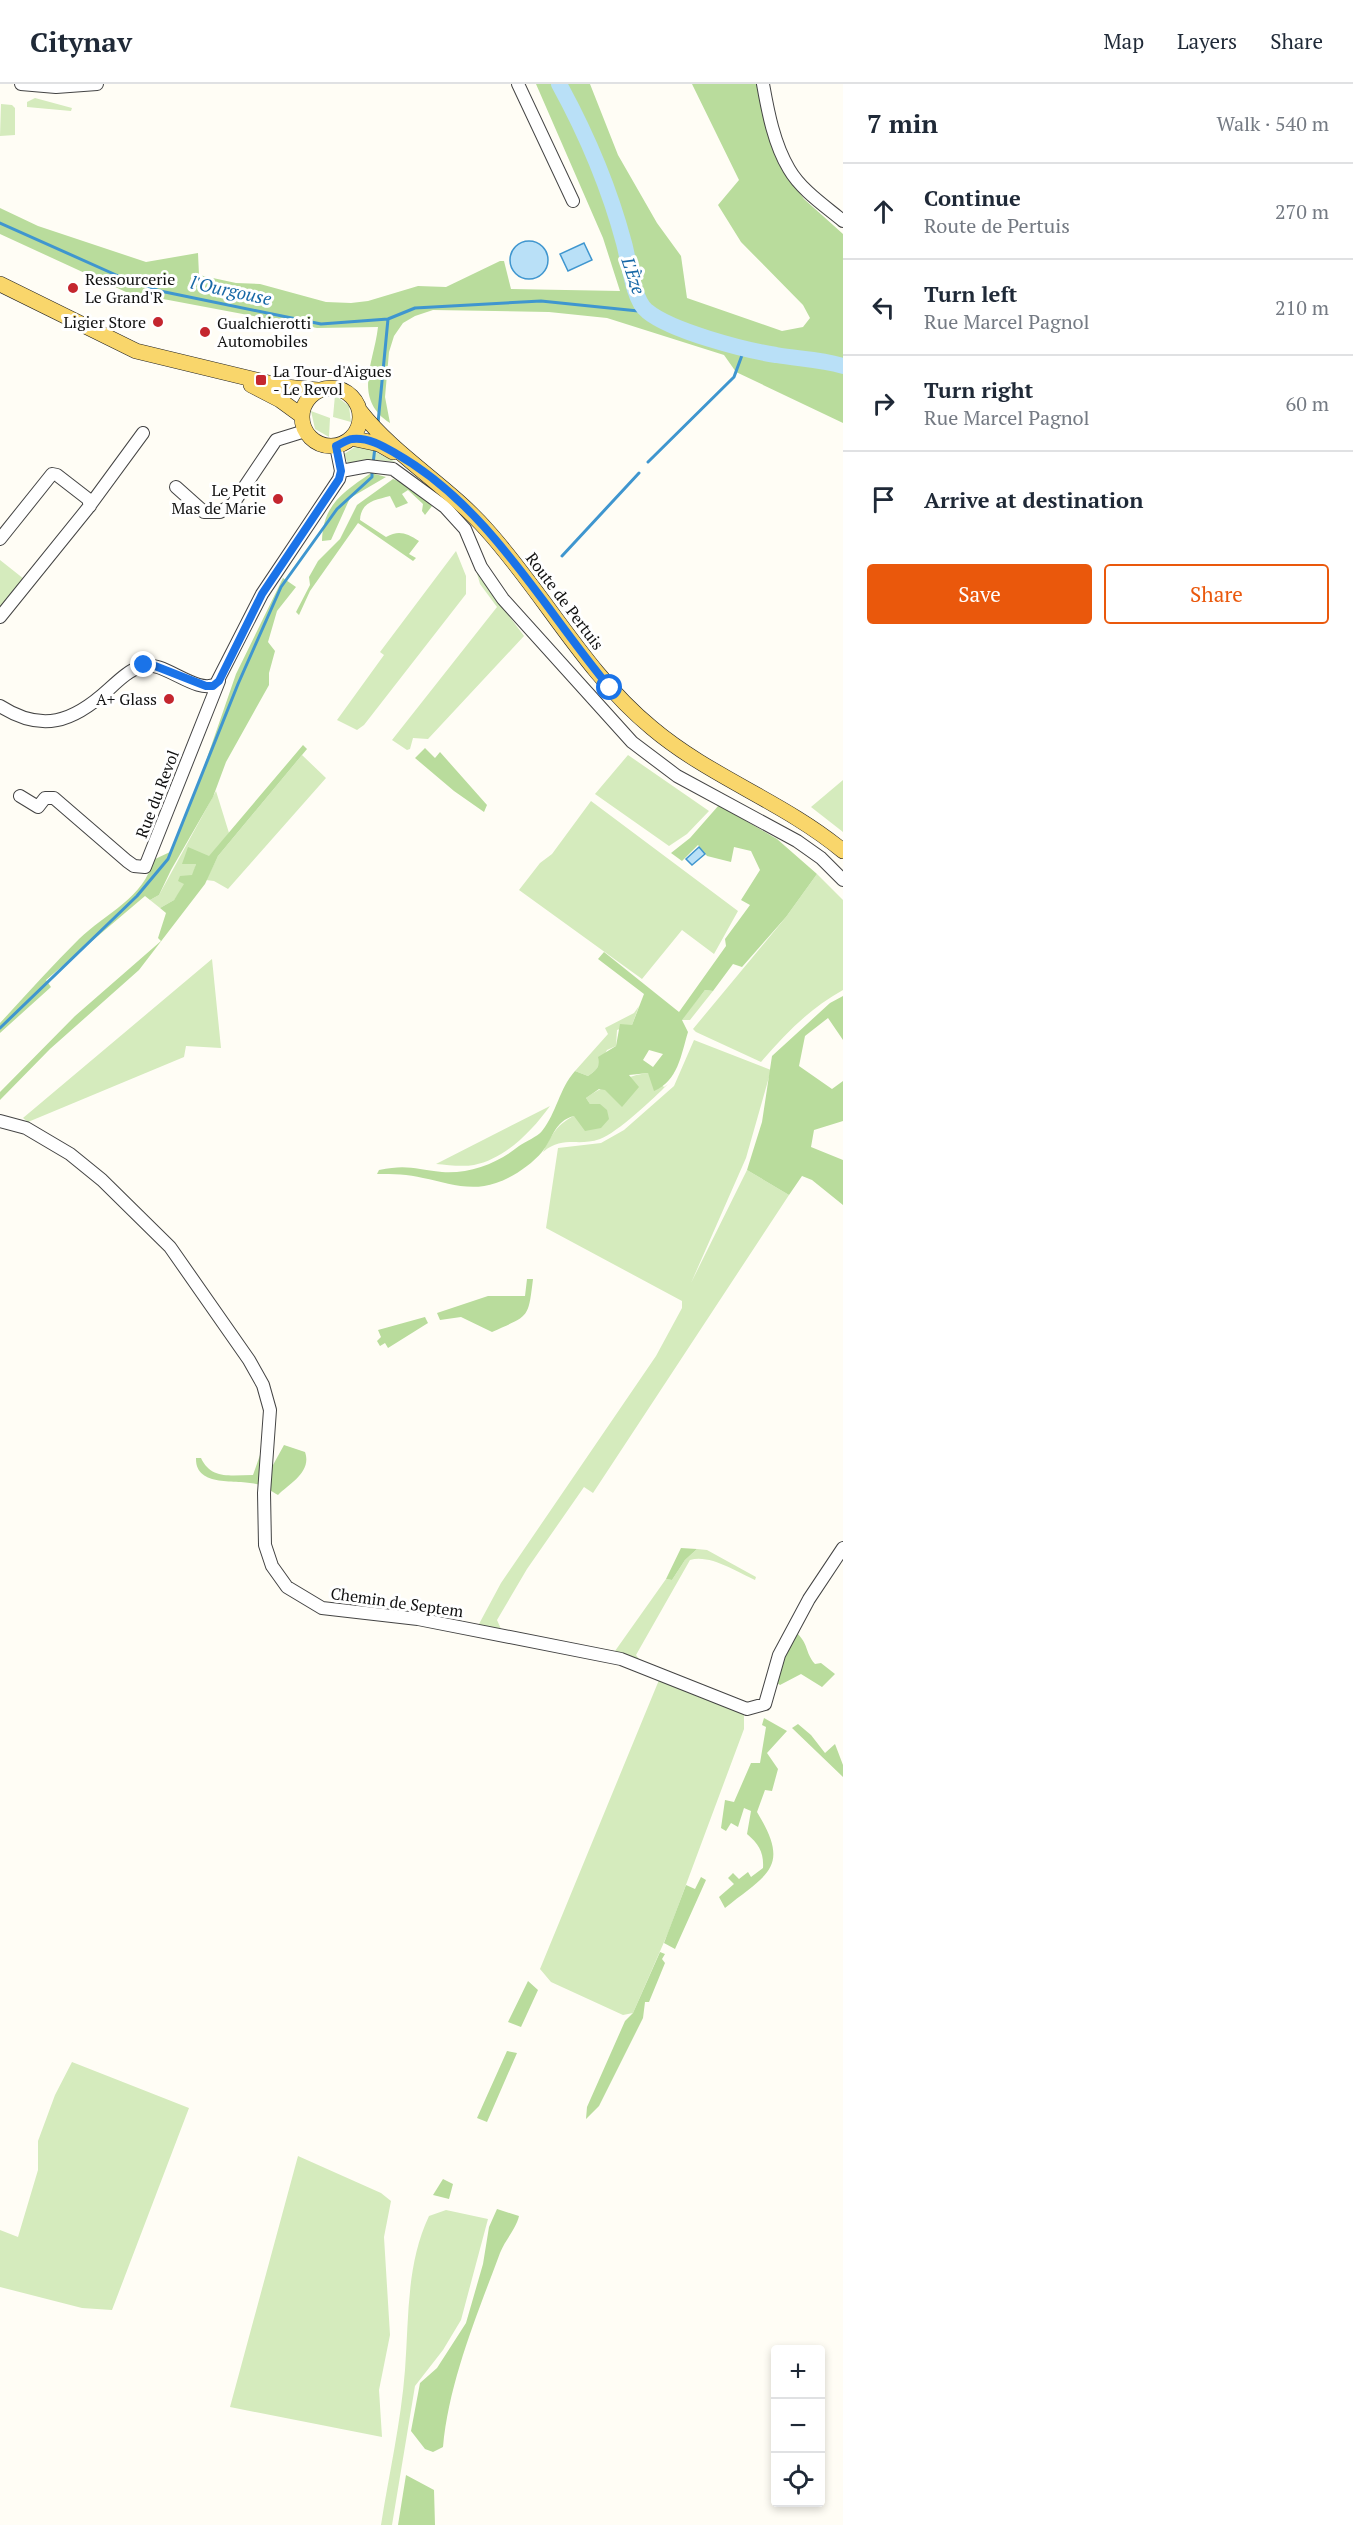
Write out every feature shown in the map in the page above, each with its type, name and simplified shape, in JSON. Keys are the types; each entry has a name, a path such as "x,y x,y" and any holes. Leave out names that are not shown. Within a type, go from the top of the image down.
{"main road":[{"path":"0,284 118,344 149,355 226,373 285,387 344,390 351,395 360,411 357,430 351,438 336,446 315,441 303,424 280,400 226,373"},
{"path":"303,424 306,401 318,390"},
{"name":"Route de Pertuis","path":"360,411 413,463 480,523 528,581 587,661 631,710 652,729 712,769 799,818 843,851"},
{"name":"Route de Pertuis","path":"351,438 379,444 413,463"}],"street":[{"path":"21,84 56,87 98,84"},
{"path":"518,84 573,201"},
{"path":"763,84 769,115 789,170 843,221"},
{"path":"176,487 204,512 223,511 235,501 276,440 303,424"},
{"path":"0,617 90,506 143,433"},
{"path":"0,706 31,722 65,718 88,707 131,671 147,665 206,686 213,686 219,681 262,594 327,499 341,471 336,446"},
{"path":"341,471 368,466 393,469 446,507 460,522 481,567 503,599 632,742 677,776 797,841 821,858 843,880"},
{"path":"0,539 51,474 57,474 88,499 90,506"},
{"name":"Rue du Revol","path":"20,796 38,807 45,798 54,798 99,839 134,866 145,867 219,681"},
{"name":"Chemin de Septem","path":"0,1121 26,1128 70,1154 102,1180 170,1247 249,1360 263,1385 270,1410 270,1442 264,1493 265,1545 272,1566 287,1587 312,1603 322,1608 418,1619 621,1659 747,1709 753,1709 765,1704 779,1655 809,1599 843,1548"}],"green space":[{"path":"536,84 590,84 618,155 657,223 681,256 687,298 782,331 803,327 810,318 803,305 741,242 718,205 739,180 692,84 770,84 765,119 778,163 804,199 843,234 843,423 736,372 724,355 607,318 549,312 433,310 403,323 394,336 389,352 385,397 390,423 378,413 368,391 368,379 378,327 317,328 126,292 0,234 0,208 38,226 146,262 198,253 199,275 236,283 260,284 326,302 368,301 418,286 446,287 500,261 504,261 511,289 620,291 603,238"},
{"path":"35,98 72,108 71,111 27,107 27,102"},
{"path":"1,104 12,105 15,108 15,135 0,136"},
{"path":"335,395 349,406 351,422 333,417"},
{"path":"311,411 330,418 329,437 315,429"},
{"path":"363,446 396,462 367,459 348,464 344,454 355,447"},
{"path":"371,473 386,477 350,498 331,540 322,541 323,529 330,509 343,494"},
{"path":"393,479 408,485 432,506 425,515 422,511 423,504 408,490 402,494 408,503 396,508 390,496 375,500 363,509 360,520 386,537 402,533 419,541 409,554 416,558 413,561 358,523 310,591 299,615 296,612 310,585 309,577 318,561 340,539 357,505"},
{"path":"456,551 466,576 466,594 364,725 357,730 337,720 384,655 380,652"},
{"path":"0,560 24,579 0,609"},
{"path":"474,563 487,586 524,636 428,739 413,738 410,749 407,750 392,740 497,607 480,584"},
{"path":"283,578 296,587 277,611 268,642 275,651 269,673 269,685 226,762 213,797 159,895 150,900 145,896 46,980 51,987 0,1033 0,1023 49,970 89,930 133,895 149,873 153,860 170,852 196,790 236,674"},
{"path":"303,745 307,749 218,856 205,884 139,970 50,1049 0,1100 0,1092 75,1016 161,941 158,938 166,913 160,908 174,900 184,884 178,881 180,876 192,875 196,864 182,864 188,847 209,856"},
{"path":"425,748 435,758 440,752 487,805 484,812 454,791 415,758"},
{"path":"302,755 326,778 228,889 214,881 206,880 218,856"},
{"path":"628,755 709,811 687,834 669,846 595,794"},
{"path":"843,780 843,832 811,807"},
{"path":"216,791 229,833 209,857 188,848 196,864 193,875 174,900 160,908 150,900 159,895"},
{"path":"591,801 738,911 714,954 682,930 642,979 519,890 540,863 552,854"},
{"path":"719,805 777,839 817,874 786,917 742,967 733,964 713,991 705,990 682,1020 688,1032 677,1066 668,1081 654,1091 648,1073 629,1075 639,1087 622,1107 605,1090 599,1089 586,1098 590,1104 600,1104 607,1110 609,1119 601,1128 585,1131 574,1116 567,1118 558,1126 546,1147 532,1162 496,1183 468,1187 412,1176 377,1174 379,1170 397,1167 442,1172 473,1169 502,1158 540,1133 575,1071 588,1076 595,1070 599,1063 598,1057 616,1046 620,1024 632,1025 644,994 598,959 604,952 679,1012 726,946 725,939 750,905 741,900 760,870 751,851 734,847 731,862 707,856 698,845 682,861 671,853 690,838","holes":["649,1050 663,1054 653,1067 643,1060"]},
{"path":"817,874 843,900 843,990 819,1005 799,1022 761,1062 696,1032 693,1029 786,917"},
{"path":"212,959 221,1048 186,1046 184,1057 28,1122 23,1118"},
{"path":"705,990 713,991 690,1020 681,1020"},
{"path":"843,996 843,1040 828,1018 805,1036 799,1066 832,1089 843,1081 843,1121 814,1130 811,1147 843,1160 843,1205 812,1180 802,1176 789,1195 747,1170 762,1122 772,1056 830,1003"},
{"path":"639,1006 632,1025 617,1030 616,1046 607,1050 596,1070 588,1076 575,1071 608,1034 605,1028 634,1013"},
{"path":"694,1040 771,1070 746,1158 691,1283 747,1170 789,1195 593,1493 584,1487 527,1569 497,1620 501,1629 508,1632 615,1651 666,1579 672,1580 685,1560 697,1549 707,1550 756,1577 755,1580 706,1559 690,1560 636,1655 639,1659 667,1673 479,1627 479,1624 501,1583 656,1356 682,1308 682,1301 546,1228 558,1148 601,1143 624,1130 674,1086"},
{"path":"648,1073 664,1087 668,1084 616,1130 600,1139 558,1144 543,1152 560,1126 572,1117 600,1104 590,1104 586,1098 616,1082"},
{"path":"550,1106 517,1143 496,1157 469,1166 436,1164"},
{"path":"527,1279 533,1279 528,1309 520,1319 492,1332 461,1317 440,1320 437,1313 488,1296 525,1296"},
{"path":"425,1317 428,1323 388,1348 385,1343 380,1346 377,1341 381,1337 378,1330"},
{"path":"284,1445 305,1452 306,1459 303,1471 278,1495 259,1485 210,1478 202,1474 198,1468 196,1458 201,1458 210,1470 216,1473 253,1475 260,1455 264,1455 265,1466 273,1465"},
{"path":"681,1548 697,1549 685,1560 672,1580 666,1579"},
{"path":"795,1631 803,1640 815,1664 821,1663 835,1674 822,1687 801,1674 780,1685 774,1681"},
{"path":"659,1680 744,1713 744,1729 668,1933 633,2013 623,2015 551,1982 540,1969"},
{"path":"764,1718 787,1731 767,1753 778,1769 772,1791 765,1790 757,1812 767,1831 773,1858 770,1868 763,1877 725,1908 719,1897 734,1884 728,1878 733,1873 739,1879 748,1872 751,1877 763,1868 760,1849 747,1834 751,1811 744,1808 738,1827 731,1823 726,1831 721,1828 725,1800 734,1802 751,1763 760,1763 766,1727 762,1725"},
{"path":"798,1724 811,1735 825,1753 835,1744 843,1765 843,1777 792,1728"},
{"path":"701,1877 706,1880 675,1949 664,1943 686,1885 695,1889"},
{"path":"660,1952 665,1954 662,1959 665,1963 649,2002 645,2002 643,2018 599,2106 586,2119 587,2107 625,2021 633,2013"},
{"path":"528,1981 538,1990 521,2027 508,2022"},
{"path":"507,2051 517,2053 487,2122 477,2118"},
{"path":"72,2062 189,2108 112,2310 82,2308 0,2287 0,2230 18,2237 38,2170 38,2141 55,2095"},
{"path":"298,2156 381,2193 391,2201 384,2237 390,2335 379,2390 382,2437 230,2407"},
{"path":"443,2179 453,2184 449,2199 433,2195"},
{"path":"497,2209 519,2216 500,2253 465,2348 451,2398 443,2447 433,2452 425,2449 411,2431 420,2383 437,2368 466,2323 483,2264 489,2227"},
{"path":"446,2210 488,2219 461,2320 443,2350 415,2386 392,2525 381,2525 401,2409 410,2292 416,2253 429,2216"},
{"path":"406,2475 434,2490 435,2525 398,2525"}],"water":[{"path":"529,241 542,247 548,260 542,273 529,279 516,273 510,260 516,247"},
{"path":"584,243 592,260 568,271 560,254"},
{"path":"699,847 705,854 692,865 686,859"}],"waterway":[{"name":"L'Èze","path":"559,84 579,122 604,182 618,222 632,280 638,298 647,311 673,326 727,344 843,366"},
{"name":"l'Ourgouse","path":"0,223 125,279 160,291 321,324 388,319 415,308 541,301 648,312"},
{"path":"378,423 388,319"},
{"path":"648,462 734,377 745,347"},
{"path":"373,464 375,447"},
{"path":"0,1028 137,896 168,859 238,684 281,587 337,509 372,477 372,471"},
{"path":"562,556 639,473"}],"place":[{"name":"Ressourcerie Le Grand'R","path":"73,288"},
{"name":"Ligier Store","path":"158,322"},
{"name":"Gualchierotti Automobiles","path":"205,332"},
{"name":"La Tour-d'Aigues - Le Revol","path":"261,380"},
{"name":"Le Petit Mas de Marie","path":"278,499"},
{"name":"A+ Glass","path":"169,699"}],"route":[{"path":"144,665 155,666 206,686 213,686 219,681 262,594 341,475 336,446 351,438 379,444 413,463 470,512 528,581 587,661 610,688"}]}
